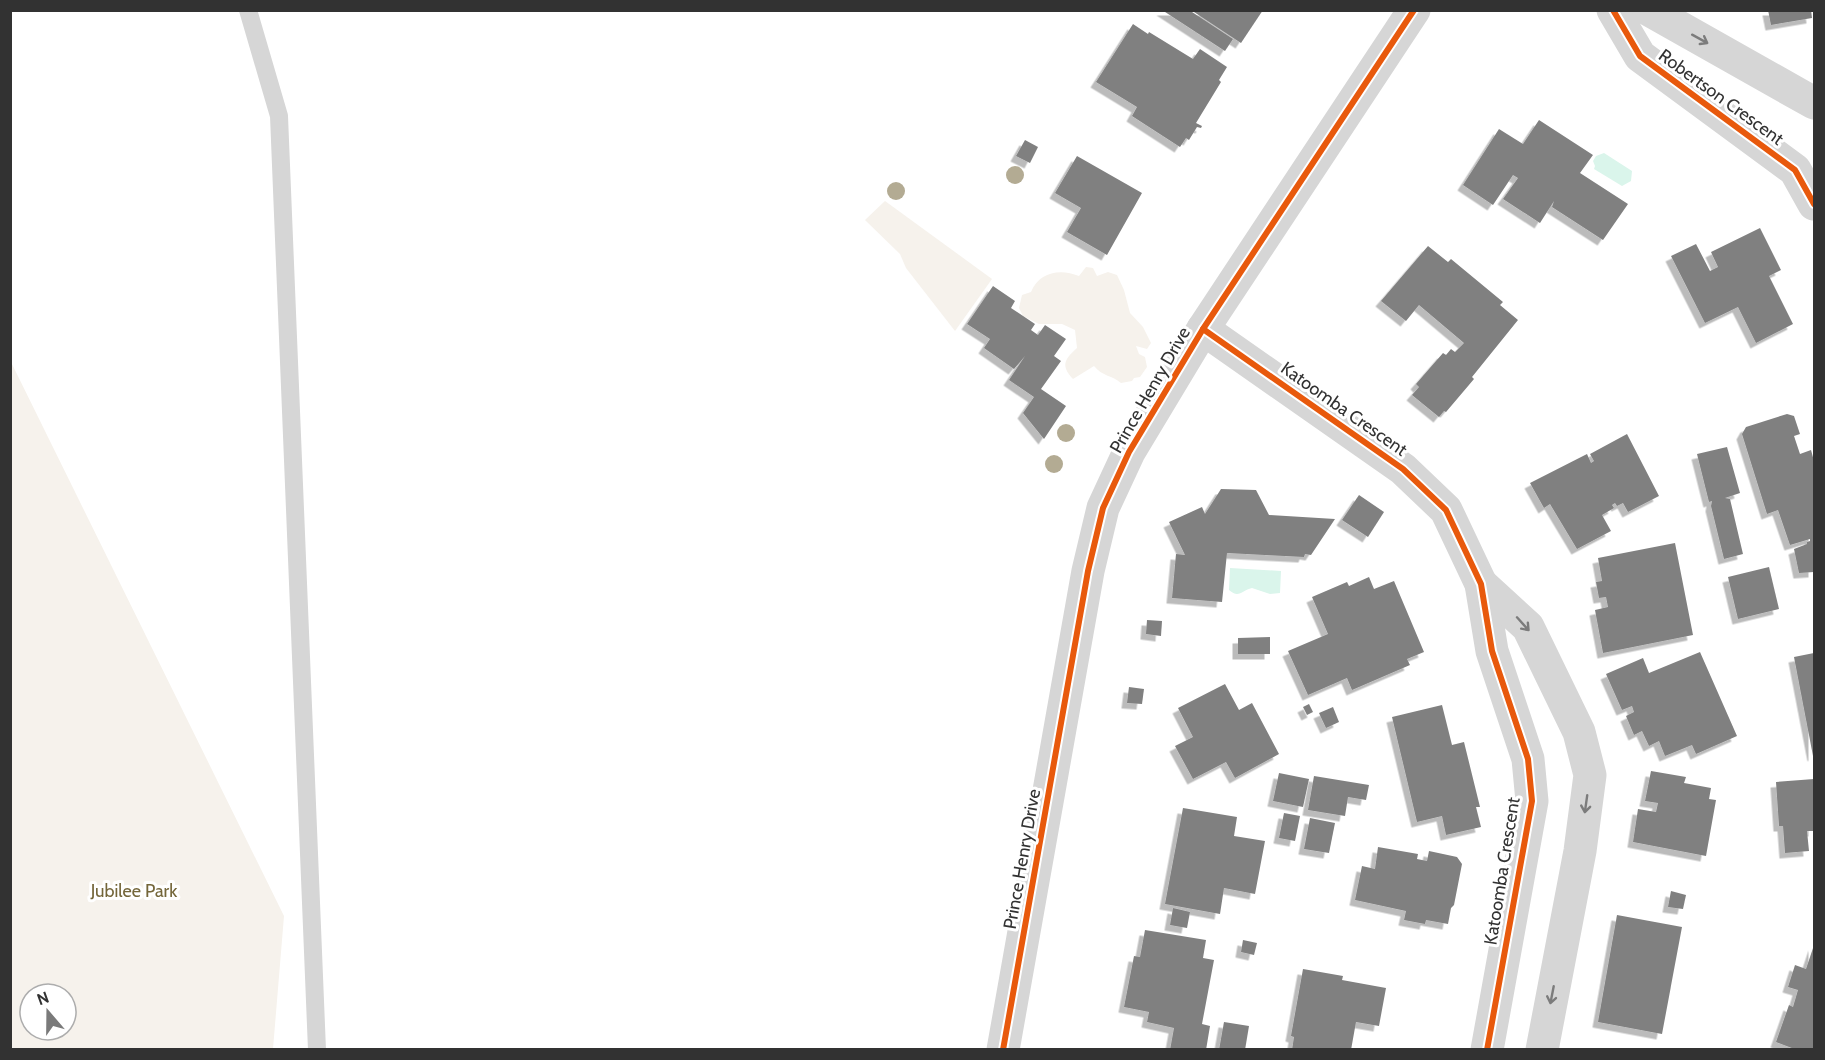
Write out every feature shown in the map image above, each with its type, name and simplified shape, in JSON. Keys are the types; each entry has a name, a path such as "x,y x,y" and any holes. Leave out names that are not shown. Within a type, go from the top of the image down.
{"street":[{"name":"Prince Henry Drive","path":"1003,1050 1088,571 1103,508 1130,452 1203,329 1414,10"},
{"name":"Robertson Crescent","path":"1613,10 1640,56 1795,170 1815,204"},
{"name":"Robertson Crescent","path":"1649,10 1815,103"},
{"name":"Katoomba Crescent","path":"1203,329 1403,469 1446,510 1481,584 1492,651 1528,759 1532,801 1487,1050"},
{"name":"Katoomba Crescent","path":"1481,584 1528,627 1579,732 1590,775 1580,851 1542,1050"}],"lane":[{"path":"248,10 279,116 316,1050"}],"green space":[{"path":"885,201 992,279 955,331 906,268 900,254 865,220"},
{"path":"1086,267 1093,268 1097,276 1108,272 1117,275 1130,313 1143,327 1151,343 1147,349 1136,346 1139,354 1145,357 1147,367 1140,377 1132,381 1121,383 1094,366 1073,379 1065,366 1069,356 1077,348 1075,330 1062,324 1039,324 1023,316 1019,308 1022,295 1031,292 1039,280 1045,276 1065,272 1079,276"},
{"name":"Jubilee Park","path":"10,360 284,916 273,1049 11,1049"}],"shaded area":[{"path":"1604,153 1632,171 1631,181 1622,186 1594,169 1593,161 1596,156"},
{"path":"1230,568 1281,571 1280,593 1270,594 1252,588 1238,594 1232,593 1229,590"}],"building":[{"path":"1162,10 1189,10 1233,39 1225,51"},
{"path":"1191,10 1263,10 1241,43"},
{"path":"1768,10 1811,10 1812,18 1771,25"},
{"path":"1133,24 1193,59 1200,49 1227,67 1219,80 1221,82 1196,123 1202,126 1201,128 1197,127 1189,140 1186,138 1180,147 1132,116 1137,107 1096,82"},
{"path":"1539,120 1593,155 1580,173 1628,204 1603,240 1552,207 1554,201 1540,223 1503,199 1518,178 1513,175 1493,205 1463,185 1499,129 1523,144"},
{"path":"1025,140 1038,147 1030,163 1016,156"},
{"path":"1077,156 1142,193 1107,255 1067,232 1081,208 1055,193"},
{"path":"1760,228 1781,270 1769,276 1793,324 1756,343 1738,307 1705,323 1671,256 1696,244 1710,271 1718,267 1711,252"},
{"path":"1428,246 1448,262 1451,259 1503,302 1500,305 1518,320 1472,377 1474,379 1439,417 1412,395 1419,387 1416,384 1443,353 1446,355 1451,349 1455,352 1464,343 1419,305 1406,321 1381,301"},
{"path":"993,286 1015,301 1011,308 1035,324 1031,330 1038,335 1045,325 1066,339 1054,356 1061,361 1041,389 1066,406 1044,439 1023,413 1034,397 1009,380 1025,356 1014,369 984,348 990,339 967,324"},
{"path":"1787,414 1794,416 1800,434 1794,436 1800,454 1811,450 1814,461 1814,572 1799,573 1794,549 1807,544 1810,539 1790,545 1778,510 1767,514 1742,434 1746,427"},
{"path":"1627,434 1659,496 1628,512 1623,503 1617,506 1615,503 1612,505 1614,508 1602,515 1611,531 1577,549 1550,504 1544,508 1530,483 1587,454 1591,463 1594,461 1590,454"},
{"path":"1727,447 1740,493 1725,498 1730,499 1743,554 1724,559 1711,506 1712,501 1709,502 1697,454"},
{"path":"1221,489 1256,490 1269,515 1335,519 1311,555 1305,554 1304,557 1227,553 1222,602 1172,598 1176,554 1185,555 1169,522 1202,507 1205,514"},
{"path":"1359,495 1384,512 1368,537 1342,520"},
{"path":"1675,543 1693,635 1603,653 1595,610 1608,607 1606,597 1599,598 1596,582 1602,581 1598,558"},
{"path":"1769,567 1779,609 1738,619 1728,577"},
{"path":"1369,577 1374,589 1394,581 1424,652 1407,659 1410,665 1352,690 1347,678 1308,695 1288,651 1328,634 1312,597 1347,582 1349,586"},
{"path":"1147,620 1162,621 1161,636 1146,634"},
{"path":"1270,637 1270,654 1238,654 1238,638"},
{"path":"1700,652 1737,736 1696,754 1692,745 1665,756 1659,741 1649,746 1642,731 1634,735 1626,716 1634,712 1632,706 1622,710 1606,674 1643,658 1649,673"},
{"path":"1814,653 1814,755 1813,756 1794,657"},
{"path":"1225,684 1239,710 1252,703 1279,754 1235,778 1226,762 1193,779 1175,746 1193,737 1178,708"},
{"path":"1129,687 1144,689 1142,704 1127,703"},
{"path":"1309,704 1313,712 1307,715 1303,707"},
{"path":"1442,705 1452,745 1464,742 1480,807 1476,807 1481,827 1446,835 1442,816 1417,822 1392,717"},
{"path":"1333,707 1339,722 1326,728 1319,713"},
{"path":"1651,771 1686,777 1684,783 1711,788 1709,799 1716,800 1706,856 1633,842 1638,809 1656,812 1658,803 1645,801"},
{"path":"1279,773 1309,779 1303,807 1273,801"},
{"path":"1314,776 1369,785 1366,800 1348,797 1345,816 1308,810"},
{"path":"1814,779 1814,831 1807,831 1809,851 1785,853 1783,826 1779,826 1776,782"},
{"path":"1183,808 1237,817 1234,836 1265,841 1255,894 1224,888 1220,914 1165,904"},
{"path":"1284,813 1300,816 1295,841 1279,838"},
{"path":"1310,818 1335,823 1329,853 1304,849"},
{"path":"1378,847 1418,854 1417,859 1427,861 1429,851 1457,857 1462,864 1448,924 1426,920 1425,924 1404,920 1406,911 1355,900 1362,866 1375,869"},
{"path":"1671,891 1686,895 1683,909 1668,907"},
{"path":"1173,908 1190,912 1187,928 1170,925"},
{"path":"1617,915 1682,927 1662,1034 1598,1022"},
{"path":"1145,930 1206,940 1203,958 1214,960 1202,1024 1210,1026 1206,1050 1170,1050 1174,1028 1147,1022 1149,1012 1124,1007 1134,956 1140,957"},
{"path":"1243,940 1257,943 1254,955 1241,952"},
{"path":"1814,945 1814,1050 1797,1050 1776,1042 1789,1005 1793,1007 1798,990 1788,987 1795,965 1806,969"},
{"path":"1303,969 1343,976 1342,980 1386,988 1379,1026 1356,1022 1351,1050 1292,1050 1294,1037 1291,1036"},
{"path":"1224,1022 1249,1026 1245,1050 1219,1050"}],"cycle path":[{"path":"1003,1050 1088,571 1103,508 1129,452 1203,329 1414,10"},
{"path":"1613,10 1640,56 1795,170 1814,204"},
{"path":"1203,329 1403,469 1446,510 1481,584 1492,651 1528,759 1532,801 1487,1050"}]}
